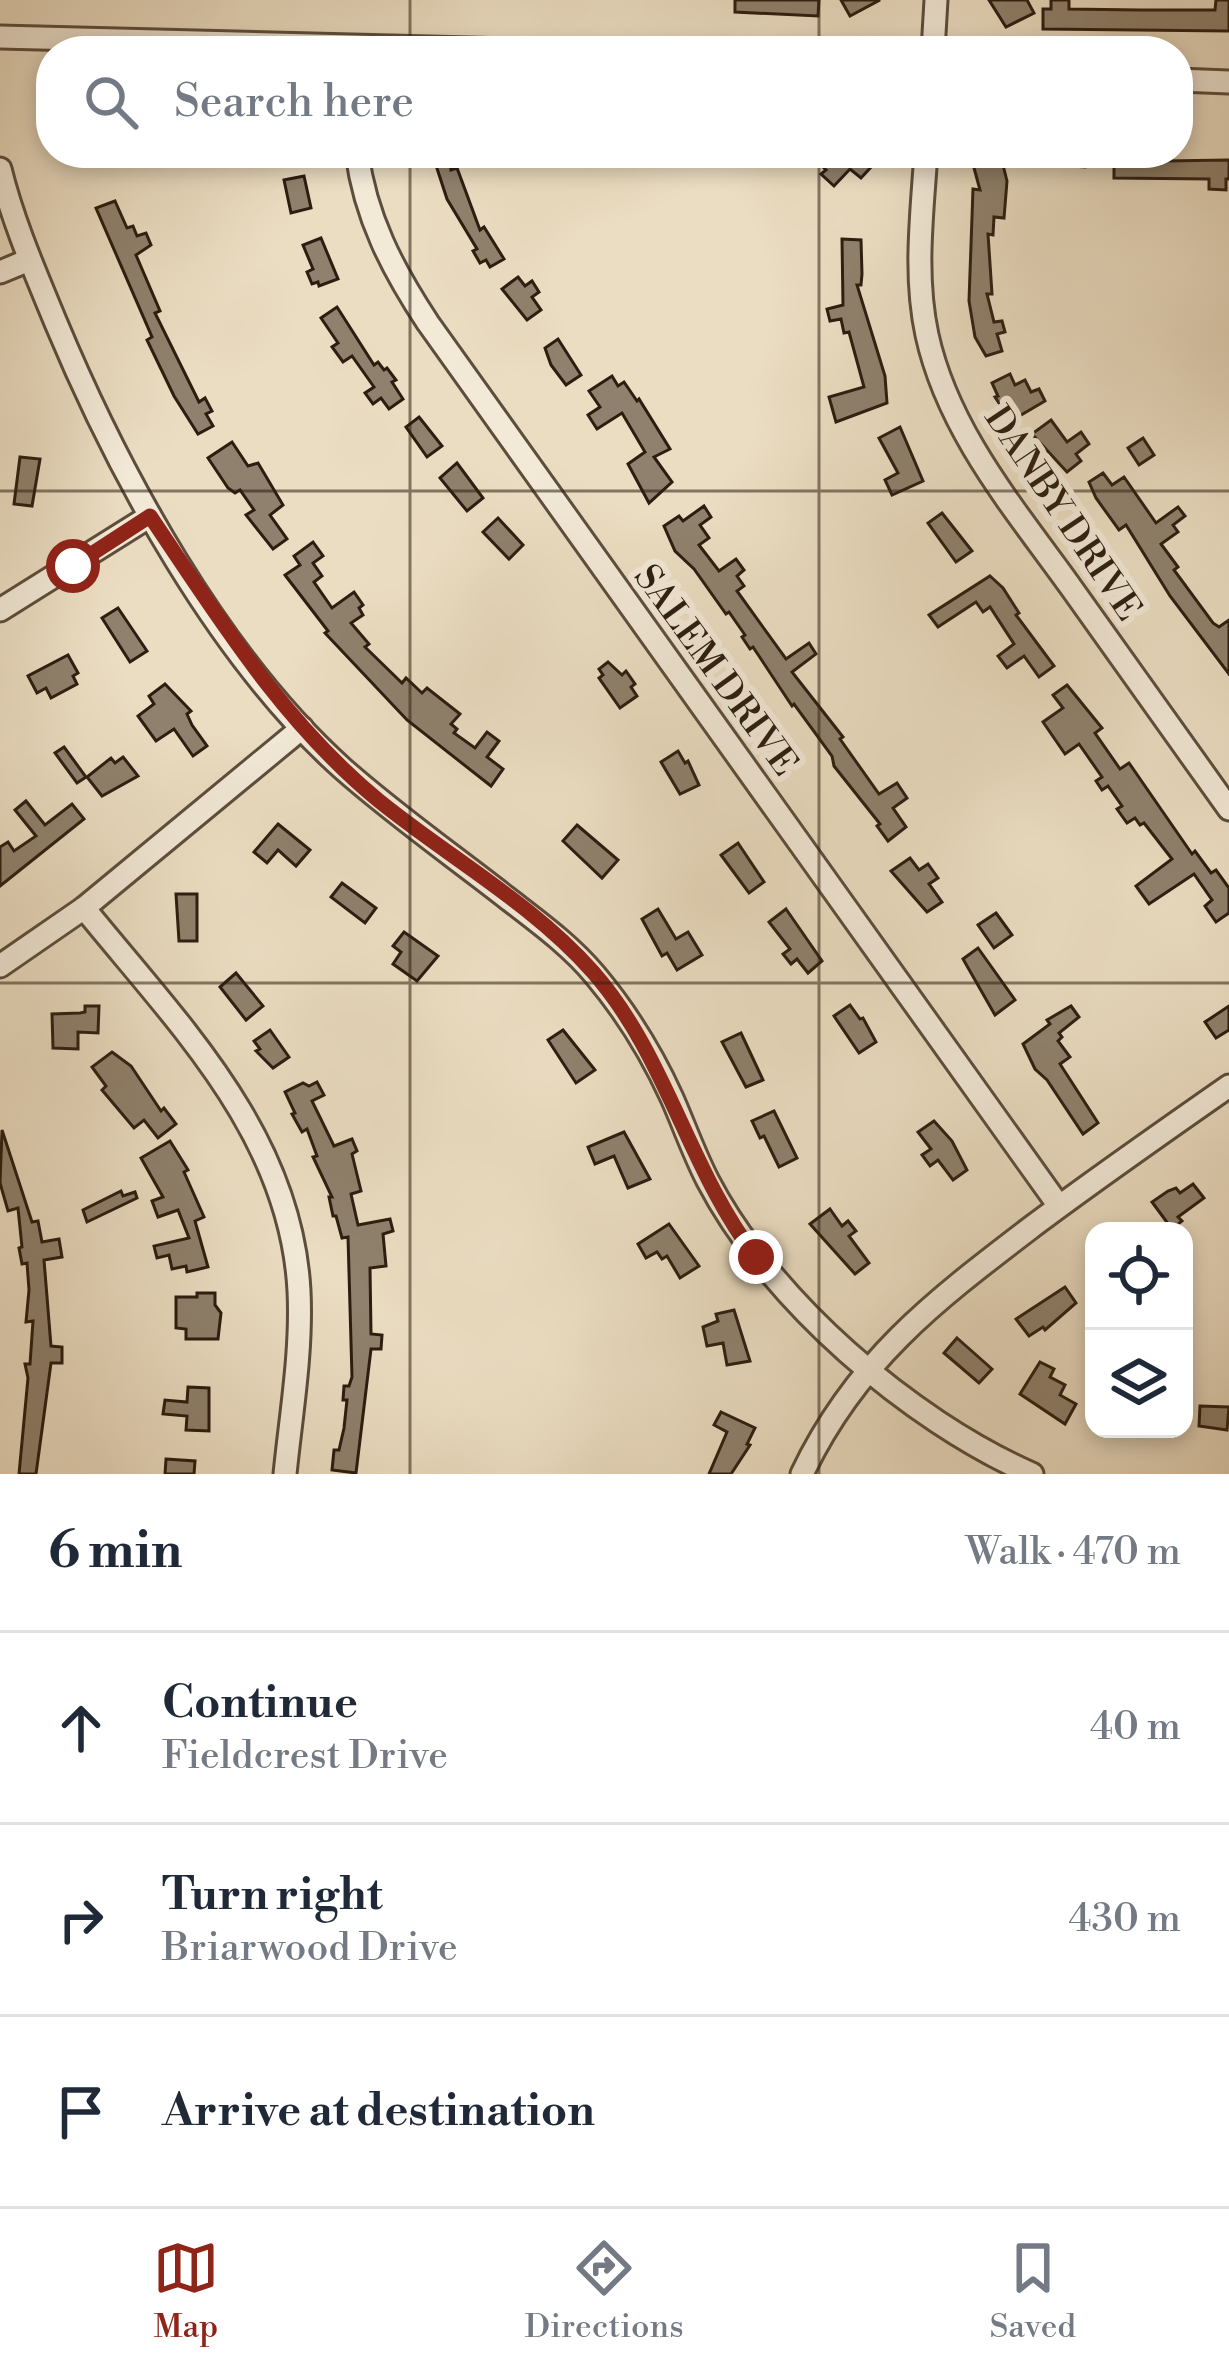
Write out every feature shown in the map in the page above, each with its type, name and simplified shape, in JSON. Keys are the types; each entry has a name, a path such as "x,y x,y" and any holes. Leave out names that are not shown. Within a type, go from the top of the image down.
{"street":[{"path":"934,36 937,0"},
{"path":"0,37 36,38"},
{"path":"1193,81 1229,82"},
{"name":"SALEM DRIVE","path":"360,168 379,236 428,323 1059,1206"},
{"name":"DANBY DRIVE","path":"925,168 922,303 930,347 951,408 995,482 1229,808"},
{"path":"0,169 29,260 82,389 150,516 252,669 302,728 378,800 536,919 593,973 647,1048 709,1184 745,1242 786,1292 870,1369 955,1434 1032,1474"},
{"path":"0,272 29,260"},
{"path":"0,610 150,516"},
{"path":"0,966 84,908 302,728"},
{"path":"84,908 219,1075 255,1133 274,1176 290,1230 298,1293 285,1474"},
{"path":"802,1474 827,1427 870,1369 947,1290 1229,1086"}],"building":[{"path":"735,0 819,0 818,16 735,12"},
{"path":"841,0 880,0 850,16"},
{"path":"989,0 1027,0 1034,13 1006,27"},
{"path":"1051,0 1069,0 1069,9 1215,10 1216,0 1229,0 1229,31 1043,29 1043,9 1051,9"},
{"path":"1229,160 1226,190 1209,189 1209,179 1114,178 1114,168 1193,168 1193,161"},
{"path":"437,168 457,168 480,230 484,227 504,259 490,267 486,260 480,263 473,251 477,249 447,199"},
{"path":"870,168 861,178 850,169 834,186 821,174 826,170"},
{"path":"974,168 1004,168 1004,218 994,217 993,235 988,234 992,294 987,294 994,322 1002,321 1005,332 997,334 1002,351 986,356 975,337 969,301 973,189 980,190"},
{"path":"304,176 311,208 291,213 284,180"},
{"path":"115,201 127,228 133,226 137,236 146,233 151,245 136,255 160,311 155,313 199,402 205,398 212,411 206,414 213,426 198,434 147,340 152,337 96,208"},
{"path":"321,238 338,279 319,286 312,284 307,272 313,269 303,245"},
{"path":"842,239 861,240 862,274 861,285 857,285 885,376 887,403 836,422 829,397 864,387 849,332 844,333 841,319 830,321 827,309 843,305"},
{"path":"518,277 525,286 532,281 539,292 532,297 541,310 527,320 502,289"},
{"path":"337,307 374,365 378,362 387,368 396,380 392,382 403,399 389,409 381,398 373,404 365,393 374,387 352,356 343,362 332,347 338,343 321,318"},
{"path":"558,339 581,375 566,385 545,348"},
{"path":"1010,374 1015,385 1025,380 1031,392 1039,389 1045,401 1011,421 992,383"},
{"path":"612,376 618,386 624,382 639,399 670,449 654,457 672,482 649,503 628,464 645,452 622,413 597,429 588,415 600,407 589,391"},
{"path":"419,417 442,446 427,457 406,427"},
{"path":"1051,420 1067,442 1081,432 1089,444 1076,454 1081,461 1067,472 1032,434"},
{"path":"900,427 923,481 892,495 885,480 898,473 879,438"},
{"path":"1143,438 1154,455 1139,465 1128,448"},
{"path":"232,442 248,466 258,463 283,505 270,515 287,539 273,549 246,515 254,510 240,490 235,493 228,488 208,458"},
{"path":"20,457 40,459 32,506 14,504"},
{"path":"457,463 483,498 467,511 440,478"},
{"path":"1103,473 1112,485 1124,477 1156,523 1178,507 1185,516 1173,525 1178,532 1161,544 1213,623 1219,627 1229,620 1229,674 1170,596 1126,525 1119,530 1096,498 1089,482"},
{"path":"704,506 711,517 700,525 709,538 699,545 719,571 736,559 744,570 737,576 744,586 737,591 786,659 809,643 816,654 792,672 843,737 840,739 879,794 897,783 907,798 893,808 906,827 888,841 834,766 832,756 750,649 729,612 675,551 664,526 679,516 683,521"},
{"path":"942,513 972,551 956,562 928,523"},
{"path":"498,518 523,545 509,559 483,532"},
{"path":"313,542 323,556 313,563 322,576 314,582 332,608 354,592 363,605 359,608 363,615 351,623 369,644 365,647 402,683 406,678 422,693 427,688 460,714 451,724 457,729 454,733 475,748 487,732 499,741 487,757 503,769 491,786 407,720 325,633 328,631 285,575 300,565 294,556"},
{"path":"990,576 1003,588 1016,615 1054,666 1039,677 1024,656 1007,668 998,656 1014,644 990,607 983,612 976,602 938,627 929,615"},
{"path":"118,608 147,651 130,662 102,618"},
{"path":"68,655 78,673 73,676 77,684 51,698 46,688 37,693 28,676"},
{"path":"608,662 622,675 626,671 635,684 631,687 637,696 620,708 599,678 603,675 599,669"},
{"path":"165,684 191,711 187,714 192,725 207,746 193,756 174,729 156,741 138,716 154,704 149,696"},
{"path":"1067,685 1102,728 1095,733 1120,769 1129,763 1192,854 1195,851 1211,873 1216,870 1229,888 1229,913 1216,922 1205,906 1212,900 1194,874 1149,904 1136,886 1172,859 1144,823 1140,825 1135,818 1127,823 1108,786 1102,790 1096,781 1102,777 1079,744 1065,754 1043,722 1063,708 1053,695"},
{"path":"64,747 86,777 77,783 55,753"},
{"path":"678,751 699,785 680,794 661,762"},
{"path":"123,757 138,776 102,796 87,777 111,758 115,763"},
{"path":"26,801 45,825 72,804 84,819 0,886 0,847 8,842 14,851 36,836 15,810"},
{"path":"278,824 310,850 296,866 278,850 267,863 254,852"},
{"path":"577,825 618,860 602,878 563,841"},
{"path":"738,843 764,882 749,893 721,855"},
{"path":"910,858 919,870 928,864 938,878 929,884 942,902 927,912 891,871"},
{"path":"342,883 376,908 365,923 331,897"},
{"path":"176,894 197,894 197,941 179,941"},
{"path":"658,909 676,939 688,932 702,955 677,970 667,953 662,956 642,919"},
{"path":"786,909 822,961 808,973 797,959 791,964 783,954 790,949 769,922"},
{"path":"996,913 1012,935 994,948 978,925"},
{"path":"404,932 438,956 417,981 393,964 401,952 393,946"},
{"path":"978,948 1015,1000 995,1015 963,959"},
{"path":"236,973 263,1006 246,1020 220,987"},
{"path":"850,1005 876,1042 859,1053 834,1016"},
{"path":"85,1006 99,1006 98,1033 78,1032 78,1049 53,1048 52,1014 85,1012"},
{"path":"1071,1006 1079,1017 1059,1033 1058,1041 1070,1057 1060,1064 1098,1123 1083,1134 1035,1069 1023,1044 1050,1024 1047,1020"},
{"path":"1229,1006 1229,1030 1216,1038 1205,1022"},
{"path":"270,1030 289,1057 273,1068 256,1051 260,1049 254,1041"},
{"path":"563,1030 595,1070 576,1083 548,1040"},
{"path":"741,1033 763,1080 746,1087 722,1042"},
{"path":"112,1052 131,1066 161,1111 164,1108 176,1124 158,1138 144,1120 134,1128 102,1090 106,1086 92,1067"},
{"path":"317,1082 324,1095 312,1101 334,1146 352,1139 357,1151 352,1154 361,1191 351,1194 358,1225 390,1219 393,1231 383,1234 386,1266 370,1268 371,1334 382,1335 381,1349 371,1349 356,1473 332,1470 344,1428 344,1386 349,1386 352,1377 348,1237 342,1238 307,1129 302,1132 285,1092"},
{"path":"774,1111 797,1158 779,1167 752,1121"},
{"path":"934,1121 952,1141 967,1170 953,1180 938,1160 930,1166 922,1155 931,1149 918,1132"},
{"path":"2,1130 32,1222 38,1221 42,1242 59,1239 62,1257 44,1260 51,1346 62,1347 62,1363 51,1363 36,1474 19,1474 28,1378 25,1364 30,1364 33,1321 26,1322 29,1290 27,1263 22,1264 19,1248 18,1208 8,1211 0,1183"},
{"path":"624,1132 650,1179 628,1188 614,1156 595,1164 588,1147"},
{"path":"170,1141 188,1170 184,1172 204,1217 195,1221 208,1267 187,1272 186,1266 172,1269 169,1255 157,1258 154,1246 189,1238 178,1210 158,1217 152,1201 163,1197 141,1158"},
{"path":"1193,1184 1204,1198 1178,1217 1181,1222 1167,1222 1152,1202 1176,1188 1180,1193"},
{"path":"121,1191 123,1196 135,1192 137,1198 87,1222 83,1210"},
{"path":"830,1209 842,1226 848,1221 856,1231 849,1236 869,1263 855,1274 810,1224"},
{"path":"669,1224 699,1266 680,1278 667,1256 662,1259 657,1252 646,1258 638,1244"},
{"path":"1065,1287 1076,1303 1045,1330 1029,1336 1016,1319"},
{"path":"197,1293 215,1293 221,1313 218,1339 186,1339 186,1329 176,1328 176,1297 197,1297"},
{"path":"734,1310 750,1361 727,1365 723,1343 707,1346 703,1327 718,1321 716,1314"},
{"path":"957,1338 992,1369 979,1383 944,1353"},
{"path":"1040,1362 1054,1369 1050,1377 1065,1385 1060,1395 1076,1404 1065,1424 1020,1394"},
{"path":"188,1387 209,1388 209,1431 186,1430 187,1416 163,1414 165,1400 187,1402"},
{"path":"1200,1406 1229,1407 1227,1430 1199,1426"},
{"path":"721,1412 755,1428 731,1474 709,1474 727,1432 714,1425"},
{"path":"166,1459 195,1461 194,1474 165,1474"}],"route":[{"path":"73,566 150,516 252,669 302,728 378,800 536,919 593,973 647,1048 709,1184 756,1257"}]}
